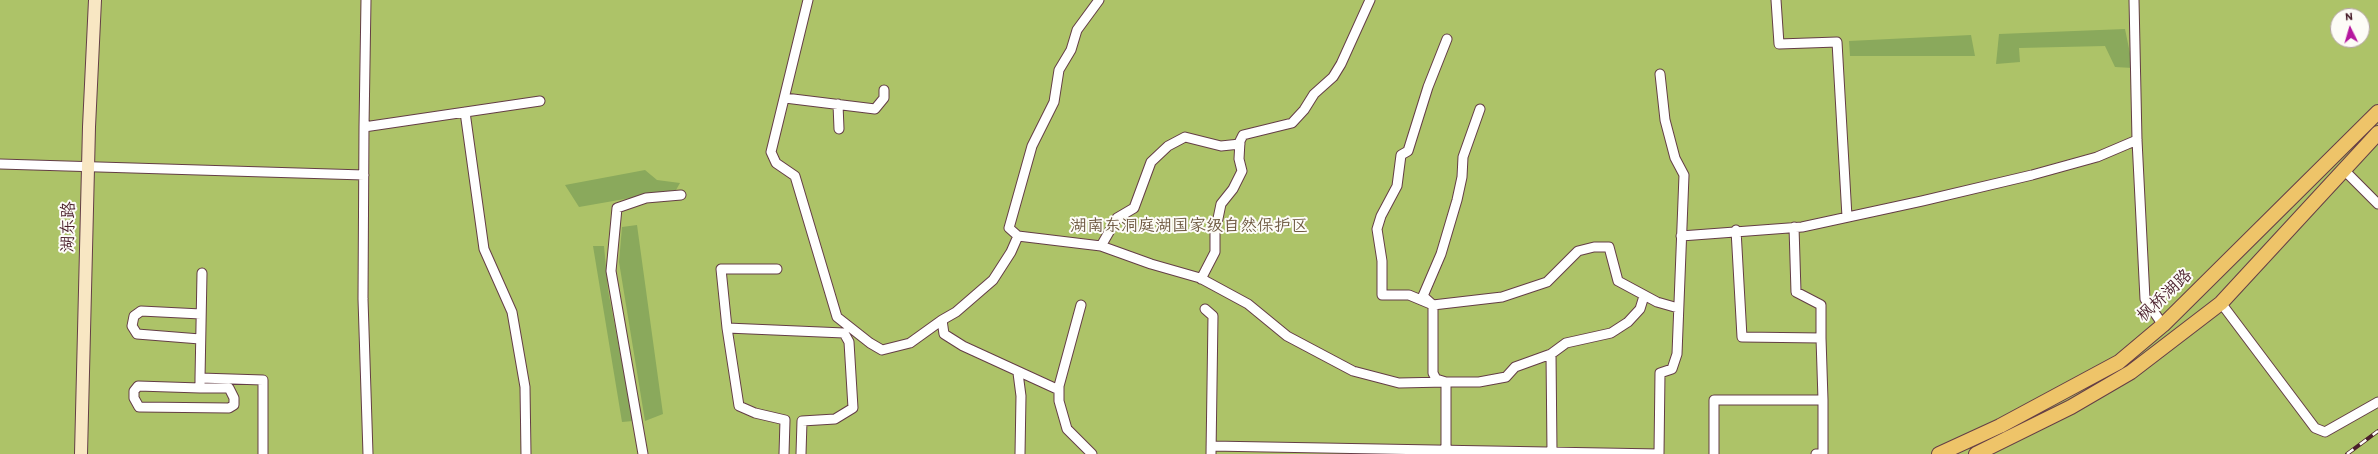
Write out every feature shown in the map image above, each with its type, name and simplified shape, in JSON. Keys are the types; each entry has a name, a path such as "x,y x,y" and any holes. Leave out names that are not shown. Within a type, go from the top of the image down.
{"main road":[{"name":"枫桥湖路","path":"1939,454 2000,426 2120,362 2163,325 2378,112"},
{"path":"1976,454 2072,407 2131,372 2221,303 2343,169 2378,133"}],"street":[{"name":"湖东路","path":"81,454 88,165 95,0"},
{"path":"366,0 363,299 368,454"},
{"path":"808,0 771,152 776,163 795,176 837,317 870,343 882,350 910,343 956,312 993,280 1018,236"},
{"path":"1099,0 1077,30 1071,50 1060,70 1054,102 1032,146 1009,228 1018,236 1101,246 1151,264 1201,279 1248,304 1288,336 1353,371 1399,383 1479,382 1506,377 1515,367 1551,354 1566,343 1611,333 1628,322 1640,309 1644,296"},
{"path":"1201,279 1216,252 1215,232 1221,204 1233,189 1242,171 1239,159 1240,144 1243,135 1292,124 1314,94 1332,76 1341,64 1370,0"},
{"path":"1776,0 1779,44 1837,42 1847,217"},
{"path":"2134,0 2136,140 2145,298 2163,325"},
{"path":"1447,39 1428,87 1408,151 1401,155 1397,186 1381,216 1377,229 1382,261 1382,295 1409,295 1433,305 1502,298 1547,282 1578,251 1594,247 1609,247 1618,281 1657,302 1678,308"},
{"path":"1205,309 1212,316 1211,450 1446,452 1552,451 1659,453 1660,373 1672,369 1677,354 1684,176 1675,158 1665,120 1660,74"},
{"path":"785,98 876,109 884,98 884,90"},
{"path":"364,127 540,101"},
{"path":"838,104 839,129"},
{"path":"1446,382 1436,379 1433,373 1433,305 1423,296 1441,254 1457,200 1462,177 1463,158 1480,109"},
{"path":"465,112 484,249 512,312 525,387 526,454"},
{"path":"1101,246 1117,218 1134,208 1151,162 1168,146 1186,137 1221,146 1240,144"},
{"path":"1681,236 1736,230 1794,227 1847,217 2032,175 2097,157 2136,140"},
{"path":"0,164 88,165 364,175"},
{"path":"2343,169 2378,204"},
{"path":"643,454 611,271 617,208 646,198 681,195"},
{"path":"1794,227 1796,292 1821,305 1823,453 1816,454"},
{"path":"1736,230 1742,337 1821,338"},
{"path":"727,328 844,334 848,342 854,408 835,419 802,421 782,419 755,413 739,406 727,328 721,269 777,269"},
{"path":"200,388 202,273"},
{"path":"2221,303 2314,428 2325,432 2378,402"},
{"path":"1080,305 1059,390 1059,401 1067,429 1092,454"},
{"path":"200,339 137,334 132,326 134,316 142,311 201,314"},
{"path":"942,320 944,334 963,346 1018,373 1059,390"},
{"path":"1551,354 1552,451"},
{"path":"1018,373 1021,396 1020,454"},
{"path":"200,378 263,380 263,454"},
{"path":"1446,382 1446,452"},
{"path":"138,386 200,388 229,388 234,398 234,406 230,408 139,407 134,398 134,391 138,386"},
{"path":"1714,454 1714,400 1823,400"},
{"path":"782,419 785,420 784,454"},
{"path":"801,454 802,421"}],"green space":[{"name":"湖南东洞庭湖国家级自然保护区","path":"0,0 2378,0 2378,454 0,454"},
{"path":"2125,29 2133,68 2115,67 2105,46 2019,48 2020,62 1996,64 1999,34"},
{"path":"1971,35 1975,56 1850,56 1849,41"},
{"path":"645,170 657,180 680,183 676,190 579,207 565,185"},
{"path":"637,225 663,414 645,421 619,262 622,227"},
{"path":"593,246 604,246 608,290 633,421 622,422"}],"railway":[{"path":"2347,454 2378,431"}]}
